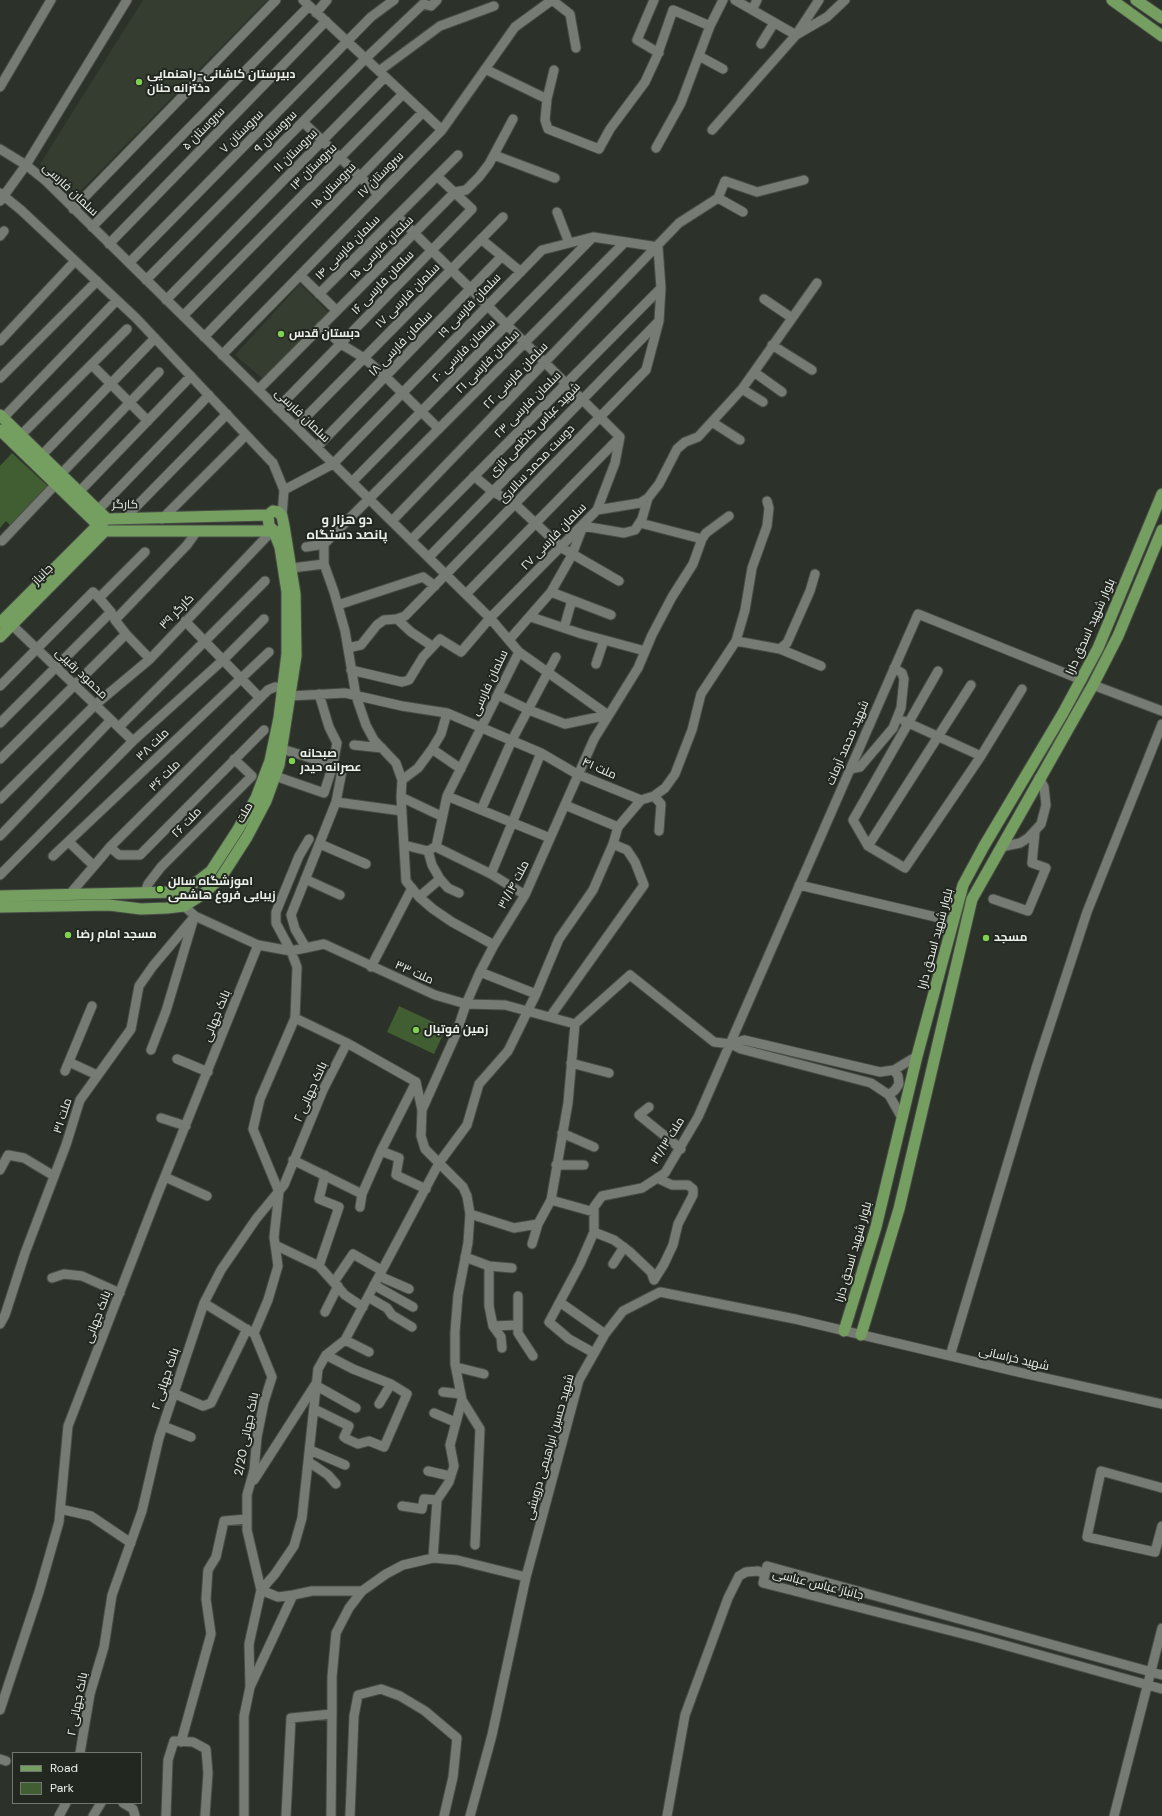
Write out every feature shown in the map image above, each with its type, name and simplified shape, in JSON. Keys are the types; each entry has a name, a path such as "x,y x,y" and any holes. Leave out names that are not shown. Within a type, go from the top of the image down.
{"main road":[{"path":"1112,0 1162,36"},
{"path":"1136,0 1162,18"},
{"name":"کارگر","path":"2,416 98,510 103,525 124,519 268,515 275,511 283,521"},
{"path":"0,431 56,484 103,525 197,530 281,532 283,521"},
{"name":"بلوار شهید اسحق دارا","path":"844,1331 876,1227 917,1056 963,885 1002,814 1082,680 1098,648 1162,494"},
{"name":"ملت","path":"0,907 109,905 141,909 184,906 203,894 220,879 261,810 275,776 282,749 287,692 287,592 280,547 268,522 268,515"},
{"name":"ملت","path":"0,896 178,892 198,881 211,871 256,798 270,761 296,656 295,594 292,568 283,521"},
{"name":"جانباز","path":"4,628 103,525"},
{"name":"بلوار شهید اسحق دارا","path":"861,1335 899,1209 972,899 1039,778 1093,685 1118,636 1162,530"},
{"path":"1082,680 1093,685"},
{"path":"1002,814 1015,821"},
{"path":"109,894 109,905"}],"street":[{"path":"0,87 51,0"},
{"path":"127,0 26,165 2,197 97,281 156,338 273,463 284,490 283,521"},
{"path":"73,209 276,0"},
{"path":"316,13 327,0"},
{"name":"سروستان ۷","path":"129,263 371,17 394,0"},
{"path":"421,2 431,6 437,0"},
{"path":"552,0 570,14 576,48"},
{"name":"سروستان ۱۷","path":"300,275 442,130 515,27 552,0"},
{"path":"654,0 637,40 658,53"},
{"path":"656,148 681,103 700,56 710,26 723,0"},
{"path":"735,0 796,35"},
{"path":"752,10 757,0"},
{"path":"712,130 796,35 819,0"},
{"path":"796,35 827,17 845,0"},
{"name":"سروستان ۹","path":"146,280 421,2"},
{"path":"92,227 306,3 442,130"},
{"name":"سروستان ۱۱","path":"166,300 322,141 382,74 440,26 494,6"},
{"path":"554,70 547,99 545,120 548,129 599,149 610,129 645,82 658,53 673,10 710,26"},
{"name":"سروستان ۵","path":"109,244 326,21"},
{"path":"761,44 774,23"},
{"path":"700,56 723,69"},
{"path":"485,69 547,99"},
{"name":"سروستان ۱۳","path":"183,316 404,94"},
{"name":"سروستان ۱۵","path":"204,337 423,112"},
{"name":"سلمان فارسی ۱۵","path":"258,390 455,192 466,190 479,177 494,155 513,119"},
{"path":"303,122 378,194"},
{"name":"سلمان فارسی","path":"0,149 26,165 92,227 429,557 490,618 519,652 447,796 432,849"},
{"name":"سلمان فارسی ۱۴","path":"222,355 300,275 319,294 458,155"},
{"path":"494,155 554,178"},
{"path":"437,176 455,192"},
{"path":"659,321 661,288 658,247 679,223 718,198 725,181 757,192 804,180"},
{"name":"سلمان فارسی ۱۶","path":"277,409 472,209 455,192"},
{"path":"718,198 743,212"},
{"path":"557,212 569,243"},
{"path":"397,216 620,437 466,594"},
{"name":"سلمان فارسی ۱۷","path":"296,427 503,217"},
{"name":"سلمان فارسی ۱۹","path":"284,490 333,464 542,250 593,237 658,247"},
{"name":"سلمان فارسی ۲۰","path":"352,482 593,237"},
{"path":"481,239 521,272"},
{"name":"سلمان فارسی ۲۱","path":"324,544 625,242"},
{"name":"سلمان فارسی ۲۲","path":"392,521 658,247"},
{"name":"سلمان فارسی ۱۸","path":"316,447 502,256"},
{"path":"0,341 75,261"},
{"path":"0,378 97,281"},
{"path":"597,510 640,503 648,498 659,484 677,449 685,442 698,437 742,389 817,283"},
{"name":"سلمان فارسی ۲۳","path":"411,540 661,288"},
{"path":"319,294 337,311"},
{"path":"764,299 792,318"},
{"path":"2,416 117,300"},
{"name":"دوست محمد سالاری","path":"348,648 361,645 377,625 384,620 397,619 405,616 646,370 659,321"},
{"name":"شهید عباس کاظمی نازی","path":"429,557 581,399 659,321"},
{"path":"321,326 340,344 364,358 386,376 439,429"},
{"path":"21,435 127,328"},
{"path":"42,455 156,338"},
{"path":"772,345 812,370"},
{"path":"92,365 148,421"},
{"path":"61,474 159,372"},
{"path":"754,372 782,392"},
{"path":"79,492 191,376"},
{"path":"742,389 762,402"},
{"path":"98,510 209,395"},
{"path":"124,519 227,414"},
{"path":"712,422 740,440"},
{"path":"162,519 246,434"},
{"name":"سلمان فارسی ۲۷","path":"432,646 440,639 460,652 490,618 583,526 597,510 615,463 620,437"},
{"path":"474,476 492,491 515,504 562,548 619,581"},
{"path":"2,540 56,484"},
{"path":"509,640 531,617 551,592 572,555 583,526 624,533 635,530 640,523 648,498"},
{"path":"362,1591 312,1591 278,1597 260,1590 275,1574 294,1546 302,1518 318,1369 326,1355 345,1340 439,1163 466,1125 479,1084 508,1051 536,994 559,939 593,890 614,844 618,827 640,800 654,796 665,788 675,774 692,730 701,694 736,641 745,610 752,568 767,526 769,508 767,501"},
{"path":"640,523 702,539 706,533 729,516"},
{"path":"0,723 56,666 113,616 187,545 197,530"},
{"name":"کارگر ۳۹","path":"0,800 95,705 150,658 273,531"},
{"name":"ملت ۳۱/۱۴","path":"422,1110 456,1034 466,1004 480,972 494,945 525,895 577,774 594,739 638,668 672,597 693,564 702,539"},
{"path":"306,547 324,544 324,564 338,606 348,648 350,670 356,696 366,725 374,740 396,763 402,780 401,797 406,882 419,897 452,922 494,945"},
{"path":"99,598 145,552"},
{"path":"292,568 324,564"},
{"path":"780,649 787,643 810,591 815,574"},
{"path":"338,606 423,577 435,586"},
{"path":"119,727 265,581"},
{"path":"0,686 93,592 126,634 150,658"},
{"path":"551,592 611,615"},
{"path":"564,628 572,600"},
{"name":"شهید محمد آرمات","path":"731,1044 918,614 1082,680"},
{"path":"531,617 645,651"},
{"path":"0,874 133,741 223,660 264,619"},
{"path":"350,670 402,682 409,680 432,646 411,632 397,619"},
{"path":"185,621 260,698"},
{"name":"محمود رقیبی","path":"4,628 37,648 133,741"},
{"path":"0,759 126,634"},
{"path":"596,664 604,640"},
{"path":"736,641 780,649 821,666"},
{"name":"ملت ۳۸","path":"53,856 268,652"},
{"path":"519,652 608,715"},
{"path":"481,810 512,740 556,657"},
{"path":"850,769 860,768 893,728 898,718 901,708 904,679 902,673 894,668"},
{"path":"938,671 853,820 868,846 905,868 981,756 1022,689"},
{"path":"868,846 971,685"},
{"path":"1093,685 1162,711"},
{"name":"ملت ۳۶","path":"69,895 110,847 268,690 275,687 287,692"},
{"name":"ملت ۴۱","path":"287,692 319,694 345,693 447,713 541,753 577,774 640,800"},
{"path":"275,776 324,793 333,766 337,744 329,727 319,694"},
{"path":"498,695 529,710 565,724 608,715"},
{"path":"402,780 418,768 432,749 441,734 447,713"},
{"path":"898,718 981,756"},
{"path":"0,836 111,720"},
{"path":"950,1356 1036,1068 1087,912 1162,724"},
{"path":"110,847 119,855 140,855 264,730"},
{"path":"354,745 382,748"},
{"path":"282,749 333,766"},
{"path":"432,749 461,769"},
{"path":"491,874 541,753"},
{"name":"ملت ۲۶","path":"145,893 148,884 161,867 252,776 234,759"},
{"path":"306,948 295,929 291,915 336,802 342,771"},
{"path":"992,899 1028,911 1046,868 1032,863 1035,832 1044,815 1046,806 1044,786 1039,778"},
{"path":"447,796 550,838"},
{"path":"654,796 661,804 660,831"},
{"path":"401,797 441,816"},
{"path":"336,802 402,812"},
{"path":"565,804 618,827"},
{"path":"1001,846 1020,843 1035,832"},
{"path":"174,1394 203,1406 211,1403 268,1300 278,1266 274,1238 278,1192 253,1129 260,1099 295,1018 297,967 291,951 276,923 276,912 299,856 309,839"},
{"path":"69,842 94,866"},
{"path":"320,844 366,864"},
{"path":"550,1017 644,885 635,862 627,850 614,844"},
{"path":"404,845 432,849 491,874 525,895"},
{"path":"432,849 432,865 440,879 448,888 459,893"},
{"path":"305,879 340,895"},
{"path":"419,897 440,879"},
{"path":"799,885 953,921"},
{"path":"371,967 412,888"},
{"name":"ملت ۳۳","path":"184,906 195,916 258,945 291,951 324,944 371,967 435,995 466,1004 505,1005 574,1024"},
{"path":"151,1050 166,1011 195,916"},
{"name":"ملت ۳۱","path":"0,1324 5,1315 25,1253 66,1145 80,1100 97,1074 131,1029 139,986 153,966 195,916"},
{"name":"بانک جهانی","path":"0,1710 39,1592 59,1522 68,1426 165,1177 258,945"},
{"path":"480,972 536,994"},
{"path":"532,1244 538,1224 551,1200 568,1103 574,1024 630,975 714,1042 731,1044 741,1049 872,1083 886,1092 902,1118"},
{"path":"92,1006 67,1067 97,1074"},
{"path":"295,1018 347,1043 416,1082 422,1110 421,1136 425,1149 462,1187 467,1196 470,1214 457,1310 456,1367 461,1397 480,1429 475,1545"},
{"path":"731,1044 744,1040 880,1072 892,1070 917,1056"},
{"name":"بانک جهانی ۲","path":"80,1752 90,1694 104,1647 112,1595 142,1511 163,1426 204,1303 221,1270 256,1219 284,1185 323,1090 347,1043"},
{"name":"ملت ۳۱/۱۳","path":"594,1353 569,1339 549,1322 552,1314 561,1302 594,1232 594,1206 602,1196 642,1188 665,1173 681,1149 690,1128 698,1117 731,1044"},
{"path":"177,1059 208,1072"},
{"path":"571,1064 609,1073"},
{"path":"886,1092 891,1089 895,1083 895,1076 892,1070"},
{"path":"360,1207 362,1194 381,1151 416,1082"},
{"path":"649,1107 639,1115 681,1149"},
{"path":"162,1118 186,1126"},
{"path":"562,1133 594,1147"},
{"path":"381,1151 399,1158 396,1175 426,1189"},
{"path":"0,1170 8,1155 24,1158 54,1176"},
{"path":"293,1160 362,1194"},
{"path":"556,1166 584,1165"},
{"path":"319,1266 339,1207 319,1199 325,1176"},
{"path":"165,1177 207,1196"},
{"path":"594,1232 614,1240 624,1247 651,1272 654,1280 664,1264 673,1244 678,1224 693,1195 693,1189 688,1186 672,1185 657,1178"},
{"path":"551,1200 594,1212"},
{"path":"470,1214 514,1228 538,1224"},
{"path":"275,1246 319,1266 345,1295 363,1307"},
{"path":"613,1264 624,1247"},
{"path":"324,1312 336,1284 353,1254 380,1273 409,1289"},
{"path":"465,1257 489,1266 512,1268"},
{"path":"489,1266 489,1306 493,1326 501,1337 502,1348"},
{"path":"52,1278 64,1274 82,1276 120,1293"},
{"path":"374,1285 413,1307"},
{"name":"شهید حسین ابراهیمی درویشی","path":"470,1816 492,1735 526,1577 579,1380 605,1334 623,1311 660,1292 861,1335"},
{"path":"518,1296 518,1333 534,1356"},
{"path":"368,1297 387,1308 392,1315 412,1327"},
{"path":"561,1302 605,1334"},
{"path":"204,1303 251,1331"},
{"path":"493,1326 517,1325"},
{"name":"بانک جهانی 2/20","path":"250,1687 248,1644 260,1590 247,1530 247,1519 250,1486 262,1409 272,1377 251,1331"},
{"name":"شهید خراسانی","path":"861,1335 1162,1404"},
{"path":"345,1340 369,1352"},
{"path":"314,1409 349,1426 344,1437 347,1439 358,1444 369,1441 384,1447 407,1394 391,1384 353,1369 326,1355"},
{"path":"456,1367 484,1374"},
{"path":"379,1404 391,1384"},
{"path":"250,1486 315,1386"},
{"path":"315,1386 356,1408"},
{"path":"443,1392 461,1397"},
{"path":"433,1558 436,1500 454,1466 450,1445 461,1397"},
{"path":"434,1413 455,1422"},
{"path":"163,1426 191,1438"},
{"path":"310,1450 345,1465"},
{"path":"309,1462 328,1475 336,1484"},
{"path":"428,1471 450,1476"},
{"path":"1162,1488 1101,1471 1087,1537 1155,1552 1162,1526"},
{"path":"402,1506 422,1509 424,1499 436,1500"},
{"path":"60,1509 91,1516 131,1543"},
{"path":"181,1742 211,1634 206,1599 208,1570 216,1557 224,1521 247,1519"},
{"path":"331,1816 332,1677 336,1633 349,1608 362,1591 386,1574 404,1565 433,1558 457,1560 526,1577"},
{"name":"جانباز عباس عباسی","path":"1162,1675 768,1566 765,1574 763,1583 979,1638 1162,1689"},
{"path":"667,1816 685,1715 728,1598 739,1576 746,1572 758,1571 765,1574"},
{"path":"855,1607 859,1592"},
{"path":"244,1816 244,1716 250,1687 293,1595"},
{"path":"1114,1816 1146,1684 1162,1628"},
{"path":"350,1816 354,1716 358,1695 381,1689 400,1696 425,1711 457,1738 453,1776 444,1816"},
{"path":"286,1816 291,1718 332,1714"},
{"path":"166,1816 168,1760 174,1741 193,1742 206,1750 208,1773 205,1816"},
{"path":"59,1816 65,1804"},
{"path":"93,1816 100,1804"},
{"path":"125,1804 133,1809 135,1816"}],"shaded area":[{"name":"دبیرستان کاشانی-راهنمایی دخترانه حنان","path":"143,0 267,0 73,199 40,164"},
{"name":"دبستان قدس","path":"300,284 329,313 263,379 235,355"}],"green space":[{"path":"12,453 50,488 13,528 6,521 0,528 0,466"},
{"name":"زمین فوتبال","path":"399,1006 446,1028 434,1054 387,1032"}],"place":[{"name":"دبیرستان کاشانی-راهنمایی دخترانه حنان","path":"139,82"},
{"name":"دبستان قدس","path":"281,334"},
{"name":"صبحانه عصرانه حیدر","path":"292,761"},
{"name":"اموزشگاه سالن زیبایی فروغ هاشمی","path":"160,889"},
{"name":"مسجد امام رضا","path":"68,935"},
{"name":"مسجد","path":"986,938"},
{"name":"زمین فوتبال","path":"416,1030"}],"district":[{"name":"دو هزار و پانصد دستگاه","path":"347,528"}]}
